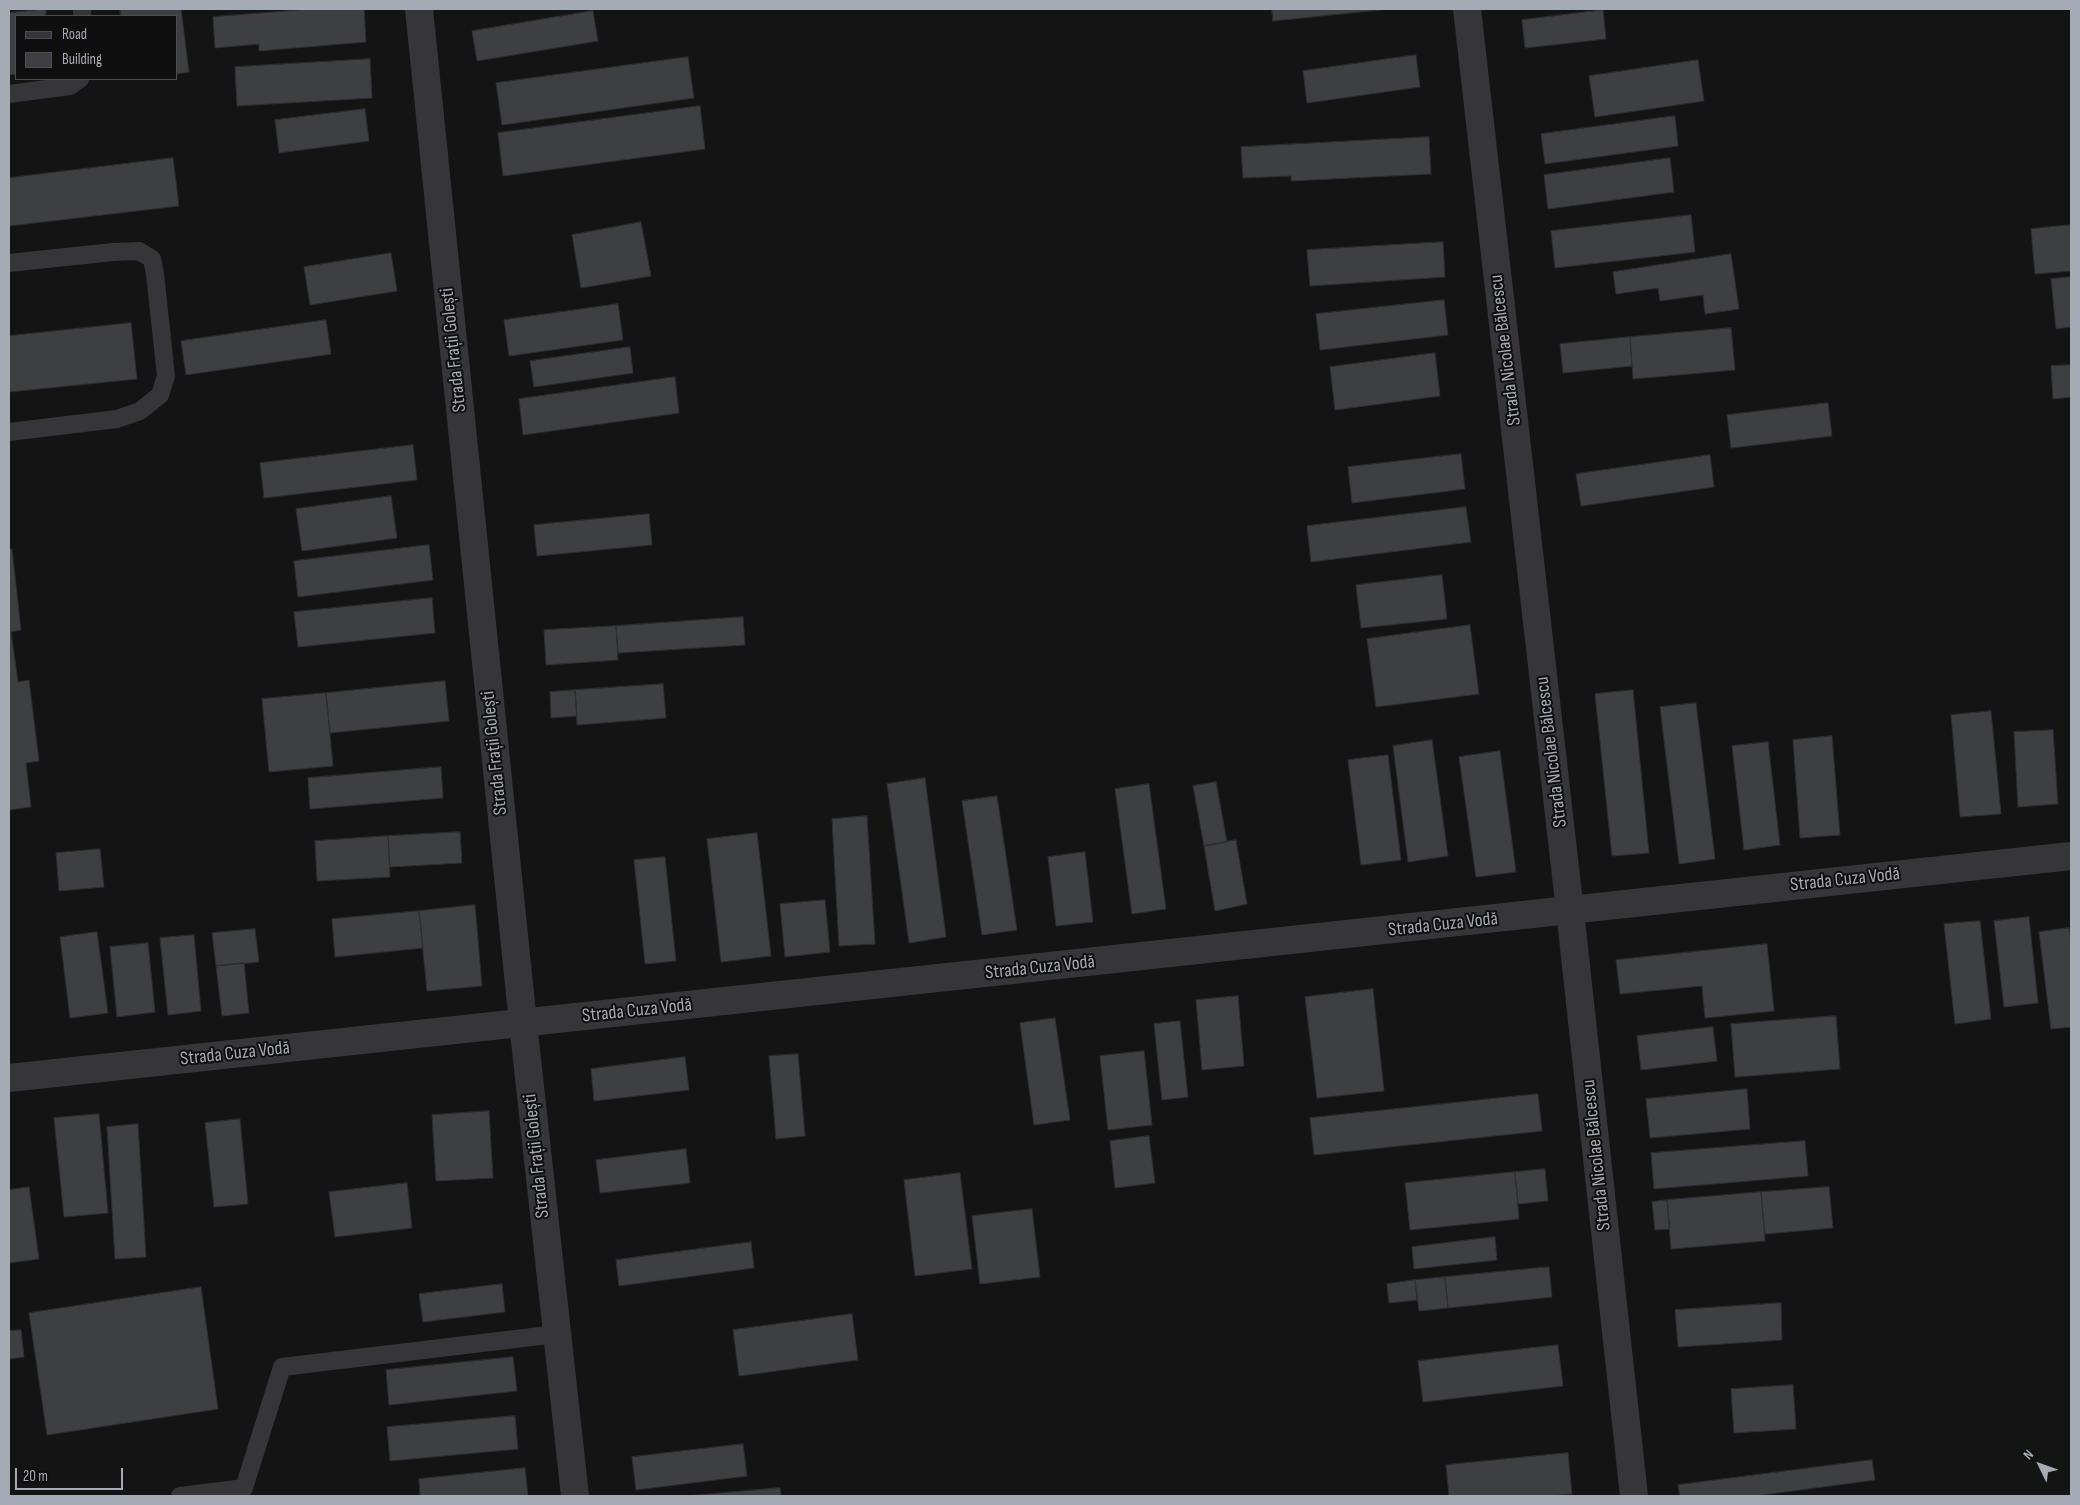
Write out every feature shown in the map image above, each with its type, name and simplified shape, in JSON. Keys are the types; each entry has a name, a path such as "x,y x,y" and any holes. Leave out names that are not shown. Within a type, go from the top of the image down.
{"street":[{"name":"Strada Frații Golești","path":"419,9 523,1023 575,1496"},
{"name":"Strada Nicolae Bălcescu","path":"1467,9 1570,911 1634,1496"},
{"name":"Strada Cuza Vodă","path":"9,1078 2071,856"}],"lane":[{"path":"9,94 70,86 79,80"},
{"path":"9,263 140,251 152,259 166,376 160,395 140,411 117,420 9,432"},
{"path":"180,1496 244,1488 282,1367 557,1334"}],"building":[{"path":"46,9 46,15 15,15 15,74 9,75 9,13"},
{"path":"120,9 181,9 189,72 178,74 178,15 121,15"},
{"path":"312,9 364,9 366,42 259,51 259,44 215,48 213,17"},
{"path":"1272,9 1389,9 1273,21"},
{"path":"1603,10 1606,39 1525,48 1522,20"},
{"path":"593,11 598,41 477,61 472,31"},
{"path":"1416,55 1420,87 1307,103 1303,71"},
{"path":"688,57 694,98 502,125 496,83"},
{"path":"370,59 372,98 237,106 235,67"},
{"path":"1698,60 1704,101 1595,117 1589,76"},
{"path":"700,106 705,149 503,176 498,133"},
{"path":"365,109 369,141 279,153 275,120"},
{"path":"1675,116 1678,146 1545,164 1541,134"},
{"path":"1429,137 1431,174 1291,181 1291,176 1243,178 1241,147"},
{"path":"173,158 179,206 9,226 9,178"},
{"path":"1670,158 1674,192 1548,209 1544,175"},
{"path":"1691,215 1695,252 1555,268 1551,231"},
{"path":"641,222 651,276 581,288 572,235"},
{"path":"2071,225 2071,271 2035,274 2031,229"},
{"path":"1443,242 1445,277 1310,286 1307,250"},
{"path":"391,253 397,291 310,305 304,267"},
{"path":"1731,254 1739,309 1705,314 1703,295 1660,301 1658,288 1616,294 1613,272"},
{"path":"2071,277 2071,327 2056,329 2051,279"},
{"path":"1444,300 1448,335 1320,350 1316,314"},
{"path":"618,304 623,340 509,356 504,320"},
{"path":"326,320 331,354 186,375 181,341"},
{"path":"131,323 137,379 9,392 9,336"},
{"path":"1731,328 1735,370 1633,379 1630,337"},
{"path":"1630,337 1632,366 1563,373 1560,344"},
{"path":"630,347 633,373 534,387 530,361"},
{"path":"1435,353 1440,396 1335,410 1330,367"},
{"path":"2071,365 2071,397 2053,399 2051,366"},
{"path":"675,377 679,413 523,435 519,399"},
{"path":"1828,403 1832,436 1731,448 1727,415"},
{"path":"413,445 417,480 264,498 260,463"},
{"path":"1461,454 1465,489 1352,503 1348,467"},
{"path":"1710,455 1714,487 1581,506 1576,474"},
{"path":"391,496 397,538 302,551 296,509"},
{"path":"1466,507 1471,542 1311,562 1307,526"},
{"path":"649,514 652,545 537,556 534,525"},
{"path":"429,545 433,580 298,597 294,561"},
{"path":"9,549 12,549 21,630 11,632 18,682 29,680 39,761 26,763 31,807 9,810"},
{"path":"1442,575 1447,619 1361,628 1356,585"},
{"path":"432,598 435,633 298,647 294,612"},
{"path":"743,617 745,645 618,653 616,626"},
{"path":"1470,625 1479,694 1376,707 1367,639"},
{"path":"616,626 618,660 546,665 544,630"},
{"path":"445,681 449,721 330,733 326,693"},
{"path":"663,684 666,718 577,725 575,690"},
{"path":"575,690 577,716 551,718 550,692"},
{"path":"1633,690 1649,853 1612,856 1595,694"},
{"path":"326,693 333,766 269,772 262,699"},
{"path":"1696,703 1715,859 1679,864 1660,707"},
{"path":"1991,711 2001,814 1960,817 1951,715"},
{"path":"2053,730 2058,804 2018,807 2014,732"},
{"path":"1832,736 1840,835 1800,838 1793,740"},
{"path":"1432,740 1448,856 1408,862 1393,746"},
{"path":"1768,742 1780,845 1744,850 1732,746"},
{"path":"1500,751 1516,872 1476,877 1459,757"},
{"path":"1388,755 1401,860 1361,865 1348,760"},
{"path":"441,767 443,798 310,809 308,778"},
{"path":"925,778 946,937 909,943 887,784"},
{"path":"1216,782 1227,842 1204,846 1193,786"},
{"path":"1149,784 1166,909 1132,914 1115,789"},
{"path":"997,796 1017,930 982,935 962,801"},
{"path":"867,816 875,944 839,946 832,819"},
{"path":"460,832 462,863 390,867 388,836"},
{"path":"757,833 771,956 721,962 707,839"},
{"path":"388,836 390,877 317,881 315,841"},
{"path":"1236,840 1247,904 1215,911 1204,846"},
{"path":"100,849 104,887 59,891 56,853"},
{"path":"1085,852 1093,922 1056,926 1048,857"},
{"path":"665,857 676,961 645,964 634,860"},
{"path":"825,900 830,952 785,957 780,904"},
{"path":"475,905 482,986 427,991 419,911"},
{"path":"419,911 423,948 335,957 332,919"},
{"path":"2029,917 2038,1003 2004,1007 1994,921"},
{"path":"1980,921 1991,1019 1955,1024 1944,924"},
{"path":"2069,928 2071,944 2071,1027 2051,1029 2039,932"},
{"path":"255,929 259,962 216,966 212,933"},
{"path":"97,932 108,1013 70,1018 60,937"},
{"path":"194,935 201,1011 168,1015 160,938"},
{"path":"148,943 155,1012 117,1017 110,947"},
{"path":"1767,944 1774,1011 1705,1018 1702,986 1620,994 1616,960"},
{"path":"244,963 249,1013 222,1016 216,966"},
{"path":"1373,989 1384,1091 1317,1098 1305,997"},
{"path":"1238,996 1244,1066 1202,1070 1196,1000"},
{"path":"1836,1016 1840,1069 1735,1077 1731,1024"},
{"path":"1055,1018 1070,1120 1034,1125 1020,1023"},
{"path":"1180,1021 1188,1097 1162,1100 1154,1024"},
{"path":"1713,1027 1717,1061 1641,1070 1637,1036"},
{"path":"1144,1051 1152,1125 1108,1130 1100,1056"},
{"path":"798,1054 805,1136 776,1139 769,1056"},
{"path":"685,1057 689,1090 594,1101 591,1069"},
{"path":"1747,1089 1750,1129 1650,1138 1646,1099"},
{"path":"1538,1094 1542,1131 1314,1155 1310,1118"},
{"path":"489,1111 493,1178 436,1181 432,1115"},
{"path":"99,1114 108,1213 64,1217 54,1118"},
{"path":"240,1119 248,1204 214,1207 205,1123"},
{"path":"138,1124 146,1257 115,1259 107,1127"},
{"path":"1149,1136 1155,1183 1115,1188 1110,1141"},
{"path":"1805,1141 1808,1176 1654,1189 1651,1153"},
{"path":"686,1149 690,1183 600,1193 596,1160"},
{"path":"1545,1169 1548,1201 1518,1204 1515,1172"},
{"path":"1515,1172 1519,1219 1410,1230 1405,1183"},
{"path":"960,1173 972,1269 915,1276 904,1180"},
{"path":"407,1183 412,1228 335,1237 329,1192"},
{"path":"29,1187 39,1259 9,1263 9,1190"},
{"path":"1829,1187 1833,1228 1765,1234 1761,1192"},
{"path":"1761,1192 1765,1241 1671,1249 1667,1200"},
{"path":"1667,1200 1670,1229 1655,1230 1652,1202"},
{"path":"1032,1209 1040,1277 980,1284 972,1216"},
{"path":"1495,1237 1497,1260 1414,1269 1412,1247"},
{"path":"751,1242 754,1268 619,1286 616,1260"},
{"path":"1549,1267 1552,1297 1448,1308 1445,1277"},
{"path":"1445,1277 1448,1308 1419,1311 1415,1280"},
{"path":"1415,1280 1417,1300 1389,1303 1387,1284"},
{"path":"502,1284 505,1312 423,1322 419,1294"},
{"path":"201,1287 218,1409 47,1435 29,1313"},
{"path":"1781,1303 1782,1340 1678,1347 1675,1310"},
{"path":"852,1314 858,1360 739,1376 733,1330"},
{"path":"21,1330 24,1357 9,1359 9,1331"},
{"path":"1558,1345 1563,1386 1423,1402 1418,1361"},
{"path":"513,1357 517,1391 389,1405 386,1370"},
{"path":"1793,1385 1796,1429 1734,1433 1731,1389"},
{"path":"515,1416 518,1449 390,1461 387,1427"},
{"path":"743,1444 747,1476 636,1490 632,1457"},
{"path":"1568,1453 1572,1494 1549,1496 1449,1496 1446,1465"},
{"path":"1872,1460 1875,1480 1755,1496 1680,1496 1678,1485"},
{"path":"525,1468 528,1496 420,1496 419,1479"},
{"path":"780,1488 781,1496 686,1496"}]}
